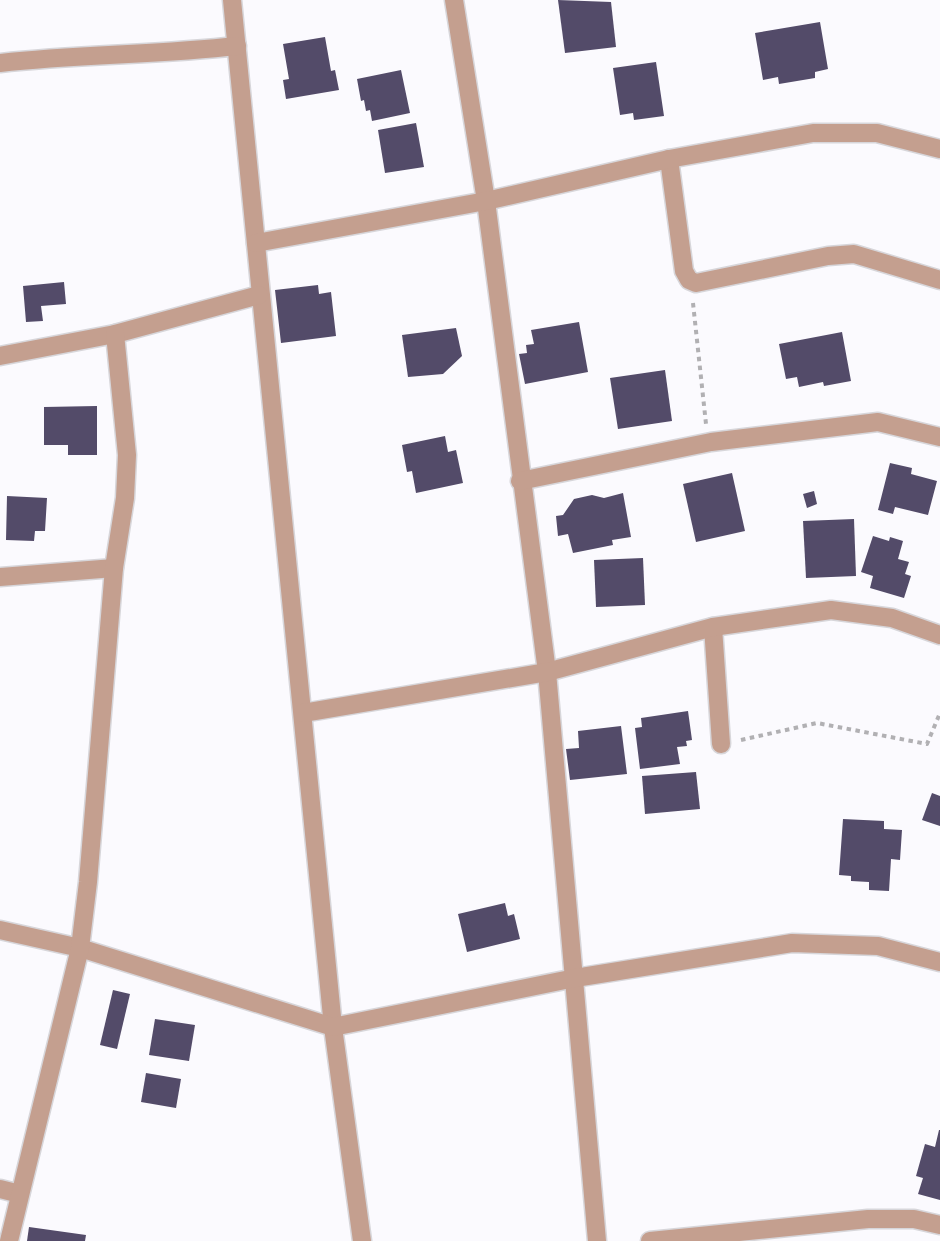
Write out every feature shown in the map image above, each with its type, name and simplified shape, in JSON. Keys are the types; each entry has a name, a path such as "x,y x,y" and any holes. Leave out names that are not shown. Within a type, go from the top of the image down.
{"street":[{"path":"232,0 256,243 259,296 333,1027 362,1241"},
{"path":"454,0 486,201 520,481 547,672 597,1241"},
{"path":"0,63 50,57 191,51 237,46"},
{"path":"256,243 486,201 669,159 813,133 877,133 940,149"},
{"path":"669,159 684,271 689,280 696,284 828,256 854,254 940,280"},
{"path":"0,356 115,334 259,296"},
{"path":"9,1241 80,948 88,882 114,568 125,498 128,455 115,334"},
{"path":"520,481 711,442 878,422 940,437"},
{"path":"0,577 114,568"},
{"path":"303,713 547,672 713,627 831,610 892,618 940,635"},
{"path":"713,627 721,744"},
{"path":"0,930 80,948 333,1027 574,978 792,943 878,946 940,962"},
{"path":"0,1189 20,1194"},
{"path":"650,1241 868,1219 914,1219 940,1225"}],"path":[{"path":"696,284 692,296 705,420 711,442"},
{"path":"721,744 816,723 927,744 940,713"}],"building":[{"path":"558,0 611,2 616,47 565,53"},
{"path":"820,22 828,69 815,72 815,78 779,84 778,77 763,80 755,33"},
{"path":"325,37 331,71 335,70 339,90 286,99 283,80 289,79 283,44"},
{"path":"656,62 664,116 634,120 633,113 620,115 613,68"},
{"path":"401,70 410,113 372,121 370,110 366,111 364,100 361,101 357,79"},
{"path":"416,123 424,167 385,173 378,130"},
{"path":"64,282 66,304 41,306 43,321 26,322 23,286"},
{"path":"318,285 319,294 331,292 336,336 281,343 275,290"},
{"path":"579,322 588,372 525,384 519,354 527,353 526,345 534,344 531,330"},
{"path":"456,328 462,356 443,374 408,377 402,335"},
{"path":"842,332 851,381 824,386 823,382 799,387 797,377 786,379 779,344"},
{"path":"665,370 672,421 618,429 610,378"},
{"path":"97,406 97,455 68,455 68,445 44,445 44,407"},
{"path":"445,436 448,452 456,450 463,483 416,493 412,471 407,472 402,445"},
{"path":"890,463 912,468 911,474 937,481 928,515 895,507 893,514 878,510"},
{"path":"732,473 745,531 696,542 683,484"},
{"path":"814,491 817,504 807,508 803,494"},
{"path":"623,493 631,537 612,540 613,545 573,553 568,534 558,536 556,516 563,515 574,499 592,495 604,498"},
{"path":"7,496 47,498 45,531 35,531 34,541 6,540"},
{"path":"854,519 856,576 806,578 803,521"},
{"path":"873,536 889,541 890,537 903,541 898,559 909,562 905,574 911,576 904,598 870,588 873,576 861,572"},
{"path":"643,558 645,605 596,607 594,560"},
{"path":"688,711 692,740 686,741 687,746 677,747 680,764 640,769 635,728 642,727 641,718"},
{"path":"621,726 627,774 570,780 566,749 579,748 578,731"},
{"path":"696,772 700,809 645,814 642,776"},
{"path":"932,793 940,796 940,826 922,820"},
{"path":"843,819 884,821 884,829 902,830 900,860 891,859 889,891 869,890 869,882 851,881 851,876 839,875"},
{"path":"505,903 508,916 514,914 520,939 467,952 458,914"},
{"path":"113,990 130,994 117,1049 100,1045"},
{"path":"155,1019 195,1025 189,1061 149,1055"},
{"path":"146,1073 181,1079 176,1108 141,1102"},
{"path":"939,1130 940,1200 918,1194 923,1178 916,1176 925,1144 935,1147"},
{"path":"29,1227 86,1235 85,1241 27,1241"}]}
